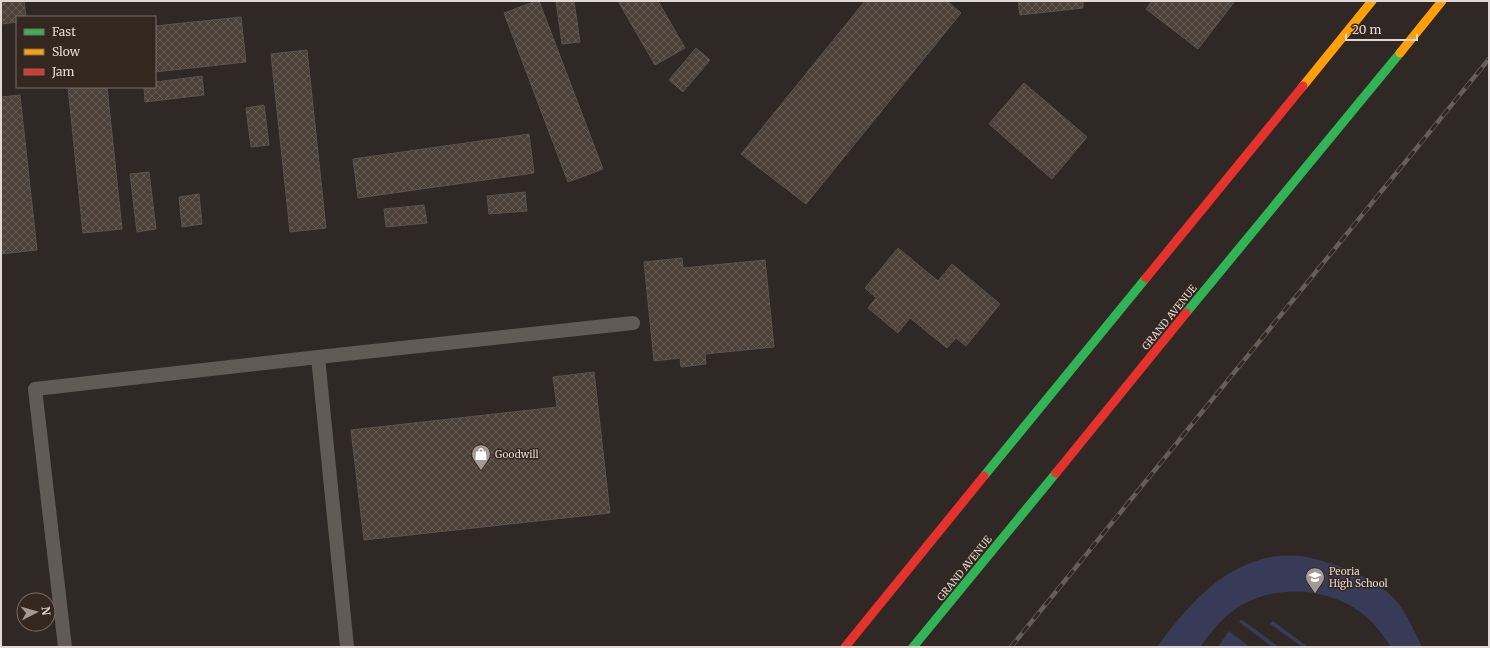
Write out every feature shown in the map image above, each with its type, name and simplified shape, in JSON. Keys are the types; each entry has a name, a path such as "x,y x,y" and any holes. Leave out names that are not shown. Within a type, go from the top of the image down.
{"highway":[{"path":"845,647 1372,1"},
{"name":"GRAND AVENUE","path":"914,647 1442,1"}],"lane":[{"path":"65,647 35,389 633,323"},
{"path":"318,357 347,647"}],"shaded area":[{"path":"1302,556 1327,562 1355,572 1380,586 1399,604 1422,647 1391,647 1375,626 1356,609 1341,601 1326,596 1309,592 1292,592 1275,593 1259,597 1244,604 1230,613 1200,647 1157,647 1191,605 1203,593 1231,572 1247,564 1269,557"},
{"path":"1241,619 1279,647 1272,647 1239,622"},
{"path":"1273,621 1308,647 1302,647 1270,624"},
{"path":"1229,631 1250,647 1218,647"}],"building":[{"path":"1,1 24,1 26,16 16,16 16,22 1,24"},
{"path":"539,1 603,169 568,182 504,13"},
{"path":"556,1 574,1 580,42 562,44"},
{"path":"618,1 658,1 685,48 655,65"},
{"path":"865,1 947,1 961,13 806,204 741,154"},
{"path":"1018,1 1083,1 1083,8 1020,15"},
{"path":"1152,1 1235,1 1198,49 1146,9"},
{"path":"241,17 246,62 156,72 156,26"},
{"path":"696,48 710,60 683,92 669,80"},
{"path":"307,50 326,228 290,232 271,54"},
{"path":"202,76 204,95 145,102 144,88 156,88 156,82"},
{"path":"1024,83 1087,137 1052,179 989,124"},
{"path":"68,88 107,88 122,229 83,233"},
{"path":"20,95 37,250 1,254 1,97"},
{"path":"264,105 269,145 251,147 246,108"},
{"path":"529,134 534,173 358,198 353,159"},
{"path":"149,172 156,229 137,232 130,174"},
{"path":"525,192 527,211 489,214 487,196"},
{"path":"199,194 202,224 182,227 179,197"},
{"path":"424,205 427,223 386,227 384,209"},
{"path":"898,248 938,281 952,264 1000,304 966,346 956,338 947,348 910,318 898,333 868,308 876,298 865,288"},
{"path":"682,258 683,268 765,260 774,347 705,354 706,364 681,367 680,358 654,361 644,262"},
{"name":"Goodwill","path":"594,372 610,513 364,540 351,430 557,407 553,377"}],"railway":[{"path":"1011,647 1489,59"}],"traffic: fast":[{"path":"1186,313 1400,53"},
{"path":"984,476 1146,278"},
{"path":"913,647 1056,473"}],"traffic: slow":[{"path":"1303,86 1372,1"},
{"path":"1400,53 1442,1"}],"traffic: jam":[{"path":"1146,278 1303,86"},
{"path":"1056,473 1186,313"},
{"path":"845,647 984,476"}],"place":[{"name":"Goodwill","path":"481,471"},
{"name":"Peoria High School","path":"1315,594"}]}
